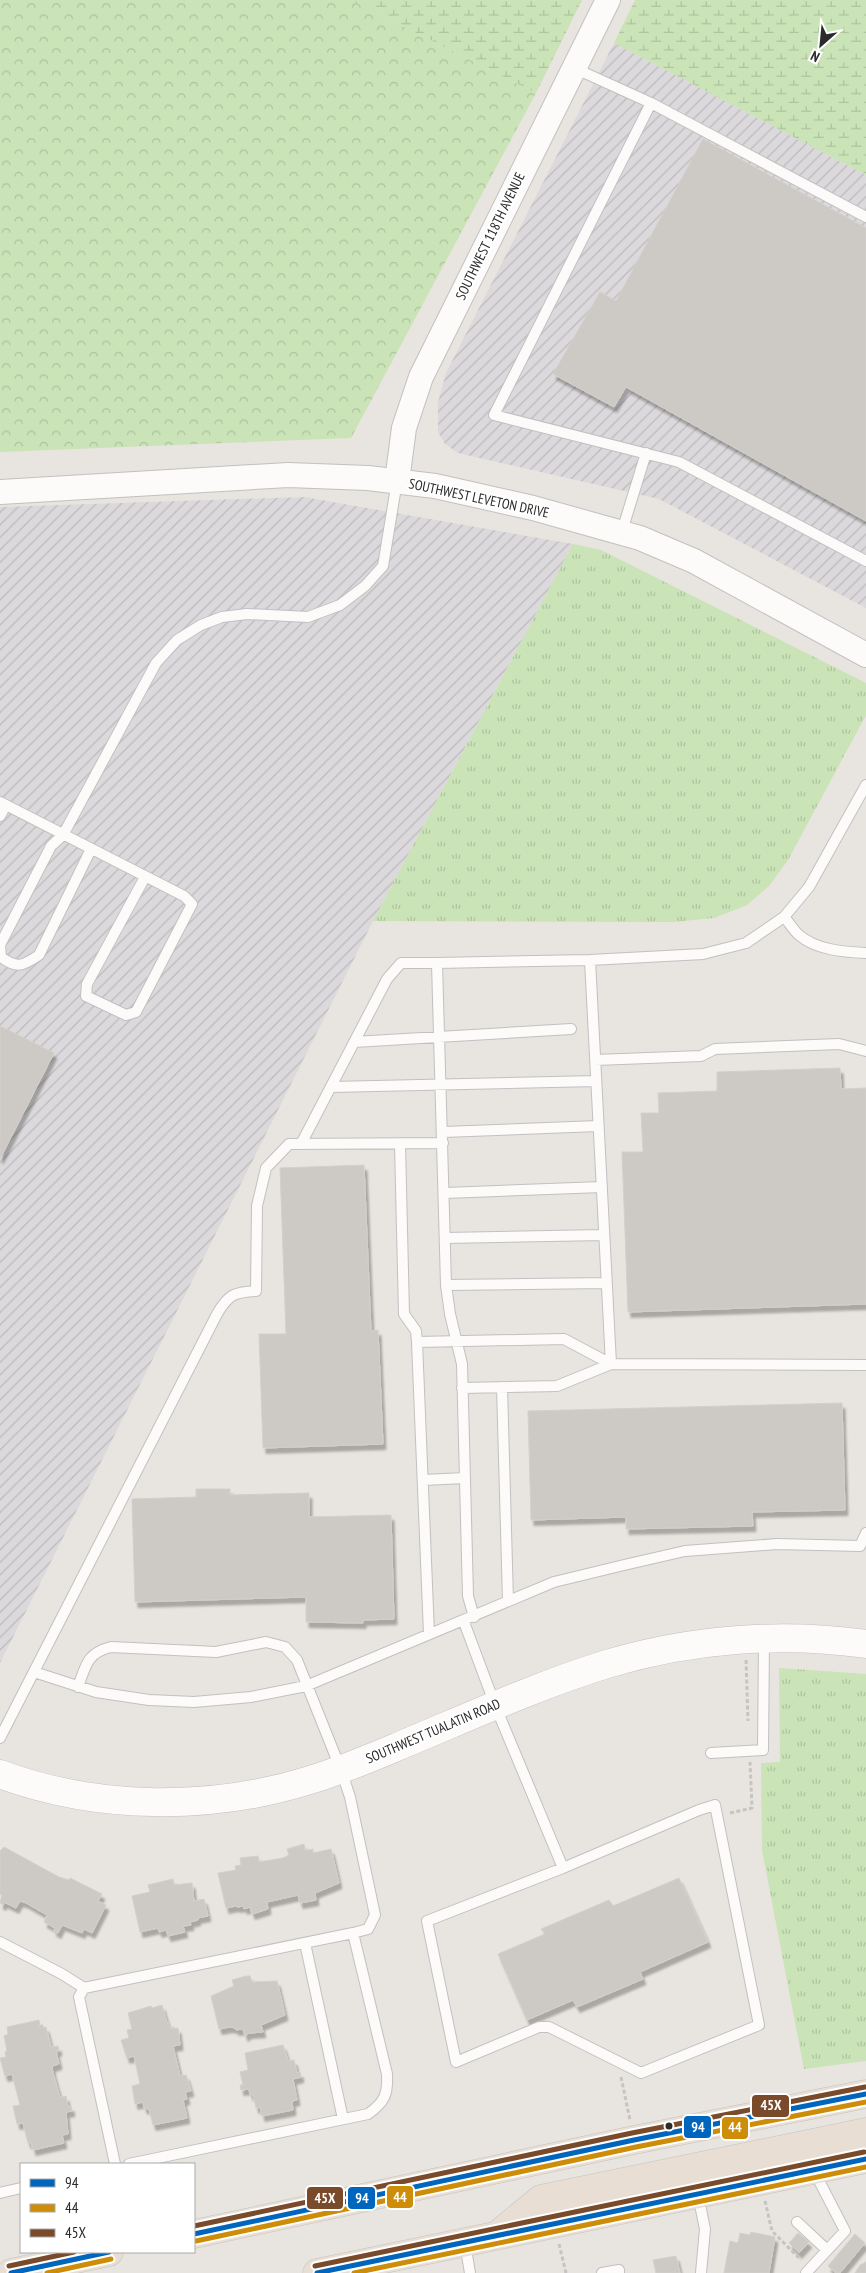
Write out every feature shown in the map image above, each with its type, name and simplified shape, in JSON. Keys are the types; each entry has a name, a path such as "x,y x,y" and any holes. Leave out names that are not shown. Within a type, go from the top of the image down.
{"highway":[{"path":"195,2234 634,2140 866,2094"},
{"path":"499,2234 541,2199 866,2132"},
{"path":"317,2273 866,2159"},
{"path":"11,2273 104,2253"}],"main road":[{"name":"SOUTHWEST TUALATIN ROAD","path":"0,1774 38,1786 92,1797 164,1802 232,1798 308,1781 341,1770 495,1705 570,1676 636,1656 716,1642 764,1639 820,1640 866,1644"}],"street":[{"name":"SOUTHWEST 118TH AVENUE","path":"397,481 404,428 421,377 608,0"},
{"name":"SOUTHWEST LEVETON DRIVE","path":"0,492 288,475 326,475 435,486 622,531 694,561 866,656"}],"lane":[{"path":"574,68 651,103 866,217"},
{"path":"651,103 494,415 679,462 866,561"},
{"path":"622,531 646,453"},
{"path":"91,849 39,955 23,965 11,964 1,957 0,945 51,846 63,835 156,663 177,640 201,625 222,617 247,614 308,617 340,605 365,586 383,566 397,481"},
{"path":"301,1144 387,979 400,963 590,960 702,954 746,943 784,917 809,887 866,785"},
{"path":"0,816 3,804 184,896 192,904 136,1012 126,1015 86,996 87,984 145,877"},
{"path":"784,917 799,936 818,945 843,952 866,953"},
{"path":"590,960 611,1364"},
{"path":"437,963 445,1192 446,1285 450,1314 458,1341 462,1388 468,1596 474,1617"},
{"path":"354,1042 572,1030"},
{"path":"595,1060 701,1056 716,1049 839,1044 866,1051"},
{"path":"331,1087 596,1081"},
{"path":"443,1132 598,1126"},
{"path":"0,1738 217,1314 224,1302 236,1292 256,1291 257,1206 266,1168 289,1144 443,1143"},
{"path":"400,1144 404,1314 416,1331 417,1342 429,1634"},
{"path":"445,1192 602,1187"},
{"path":"446,1238 604,1235"},
{"path":"446,1285 606,1283"},
{"path":"417,1342 564,1339 611,1364"},
{"path":"462,1388 557,1386 611,1364 866,1365"},
{"path":"502,1387 508,1601"},
{"path":"423,1480 465,1478"},
{"path":"34,1672 78,1687 149,1700 194,1702 251,1696 306,1686 429,1634 464,1622 554,1582 685,1552 777,1544 860,1546 866,1533"},
{"path":"464,1622 495,1705 563,1868"},
{"path":"712,1753 763,1750 764,1639"},
{"path":"0,1942 62,1974 84,1988 353,1933 368,1929 375,1915 350,1797 341,1770 297,1660 284,1646 266,1642 216,1652 111,1647 97,1650 88,1662 78,1687"},
{"path":"715,1805 759,2025 641,2073 549,2027 539,2027 456,2062 427,1921 563,1868 699,1810 715,1805"},
{"path":"134,2163 368,2114 379,2106 388,2091 387,2074 353,1933"},
{"path":"305,1943 342,2119"},
{"path":"84,1988 79,1997 115,2163"},
{"path":"808,2271 844,2231 814,2170"},
{"path":"0,2193 20,2188"},
{"path":"698,2194 705,2230 701,2273"},
{"path":"797,2222 827,2250"},
{"path":"464,2242 470,2273"},
{"path":"602,2273 619,2270 619,2273"}],"path":[{"path":"618,2062 612,2073 621,2077 634,2140"},
{"path":"760,2181 772,2231 808,2271"},
{"path":"554,2223 566,2273"}],"shaded area":[{"path":"614,43 866,175 866,608 659,499 458,453 445,444 438,432 438,402 446,373"},
{"path":"304,497 573,544 373,921 0,1663 0,507"}],"green space":[{"path":"0,0 351,0 536,93 351,438 0,452"},
{"path":"351,0 582,0 536,93"},
{"path":"635,0 866,0 866,175 614,43"},
{"path":"573,544 601,550 866,683 866,715 788,860 769,886 747,905 714,918 674,922 373,921"},
{"path":"779,1668 866,1674 866,2061 804,2069 762,1850 761,1763 780,1762"}],"building":[{"path":"703,139 866,228 866,521 626,387 614,407 553,374 600,292 616,301"},
{"path":"0,1026 54,1053 0,1159"},
{"path":"840,1068 841,1089 866,1088 866,1304 628,1312 622,1152 643,1152 641,1113 659,1113 658,1093 717,1091 717,1072"},
{"path":"364,1165 371,1331 378,1330 383,1444 263,1448 259,1334 286,1334 280,1168"},
{"path":"842,1403 845,1510 752,1512 753,1526 626,1529 626,1517 531,1520 528,1411"},
{"path":"196,1489 230,1489 230,1495 309,1493 309,1517 391,1515 394,1619 363,1620 363,1623 306,1622 306,1597 135,1602 132,1499 196,1497"},
{"path":"304,1844 305,1851 313,1849 313,1853 331,1849 339,1883 315,1893 316,1900 300,1903 298,1895 267,1902 268,1909 252,1914 250,1907 244,1909 244,1906 226,1908 218,1873 236,1870 235,1866 241,1865 240,1858 258,1856 259,1862 283,1858 289,1855 287,1849"},
{"path":"4,1847 59,1877 69,1880 70,1878 102,1894 98,1901 106,1905 92,1933 84,1929 82,1933 62,1925 58,1933 53,1930 55,1928 44,1922 47,1915 26,1903 20,1901 16,1908 4,1902 3,1905 0,1903 2,1895 0,1894 0,1851"},
{"path":"679,1878 708,1942 640,1972 643,1979 577,2007 573,2000 527,2020 498,1954 545,1934 541,1929 609,1900 613,1906"},
{"path":"173,1879 174,1885 192,1883 194,1901 204,1899 208,1916 197,1918 198,1920 190,1922 191,1925 183,1926 185,1932 168,1936 166,1930 159,1932 158,1928 140,1932 132,1896 150,1892 148,1885"},
{"path":"250,1976 252,1982 277,1981 285,2015 261,2025 263,2032 249,2033 245,2036 243,2029 236,2030 230,2027 219,2029 211,1996 234,1986 232,1980"},
{"path":"162,2005 167,2023 170,2022 171,2029 178,2028 180,2045 173,2046 180,2076 186,2075 191,2091 185,2092 187,2099 183,2100 187,2118 153,2125 149,2109 144,2108 143,2102 135,2104 132,2086 140,2084 134,2056 127,2058 121,2040 129,2038 127,2030 132,2029 128,2013 151,2006 152,2008"},
{"path":"39,2020 40,2028 46,2027 51,2047 58,2046 59,2050 56,2051 59,2064 52,2066 53,2073 60,2098 66,2096 68,2107 71,2106 72,2111 66,2112 68,2134 62,2135 64,2143 33,2150 31,2142 28,2143 23,2123 17,2124 13,2106 20,2105 12,2074 5,2076 0,2058 6,2057 5,2052 7,2051 4,2036 8,2034 7,2027"},
{"path":"283,2045 288,2061 294,2060 297,2073 300,2072 301,2077 293,2079 297,2100 292,2101 293,2110 262,2116 260,2107 256,2108 253,2094 250,2095 249,2089 241,2090 240,2085 243,2085 240,2072 248,2070 245,2053"},
{"path":"751,2232 775,2237 769,2273 724,2273 730,2241 738,2243 740,2233 750,2235"},
{"path":"798,2233 809,2242 799,2253 789,2243"},
{"path":"855,2234 865,2243 840,2273 836,2273 828,2266"},
{"path":"676,2256 680,2273 656,2273 653,2260"},
{"path":"866,2262 866,2273 855,2273 860,2265"}],"transit line":[{"name":"45X","path":"195,2226 632,2133 865,2087"},
{"name":"94","path":"195,2234 634,2140 866,2094"},
{"name":"44","path":"196,2241 636,2147 866,2102"},
{"name":"45X","path":"315,2266 864,2152"},
{"name":"94","path":"317,2273 866,2159"},
{"name":"44","path":"354,2273 866,2167"},
{"name":"45X","path":"9,2266 69,2253"},
{"name":"94","path":"11,2273 104,2253"},
{"name":"44","path":"47,2273 111,2259"}]}
